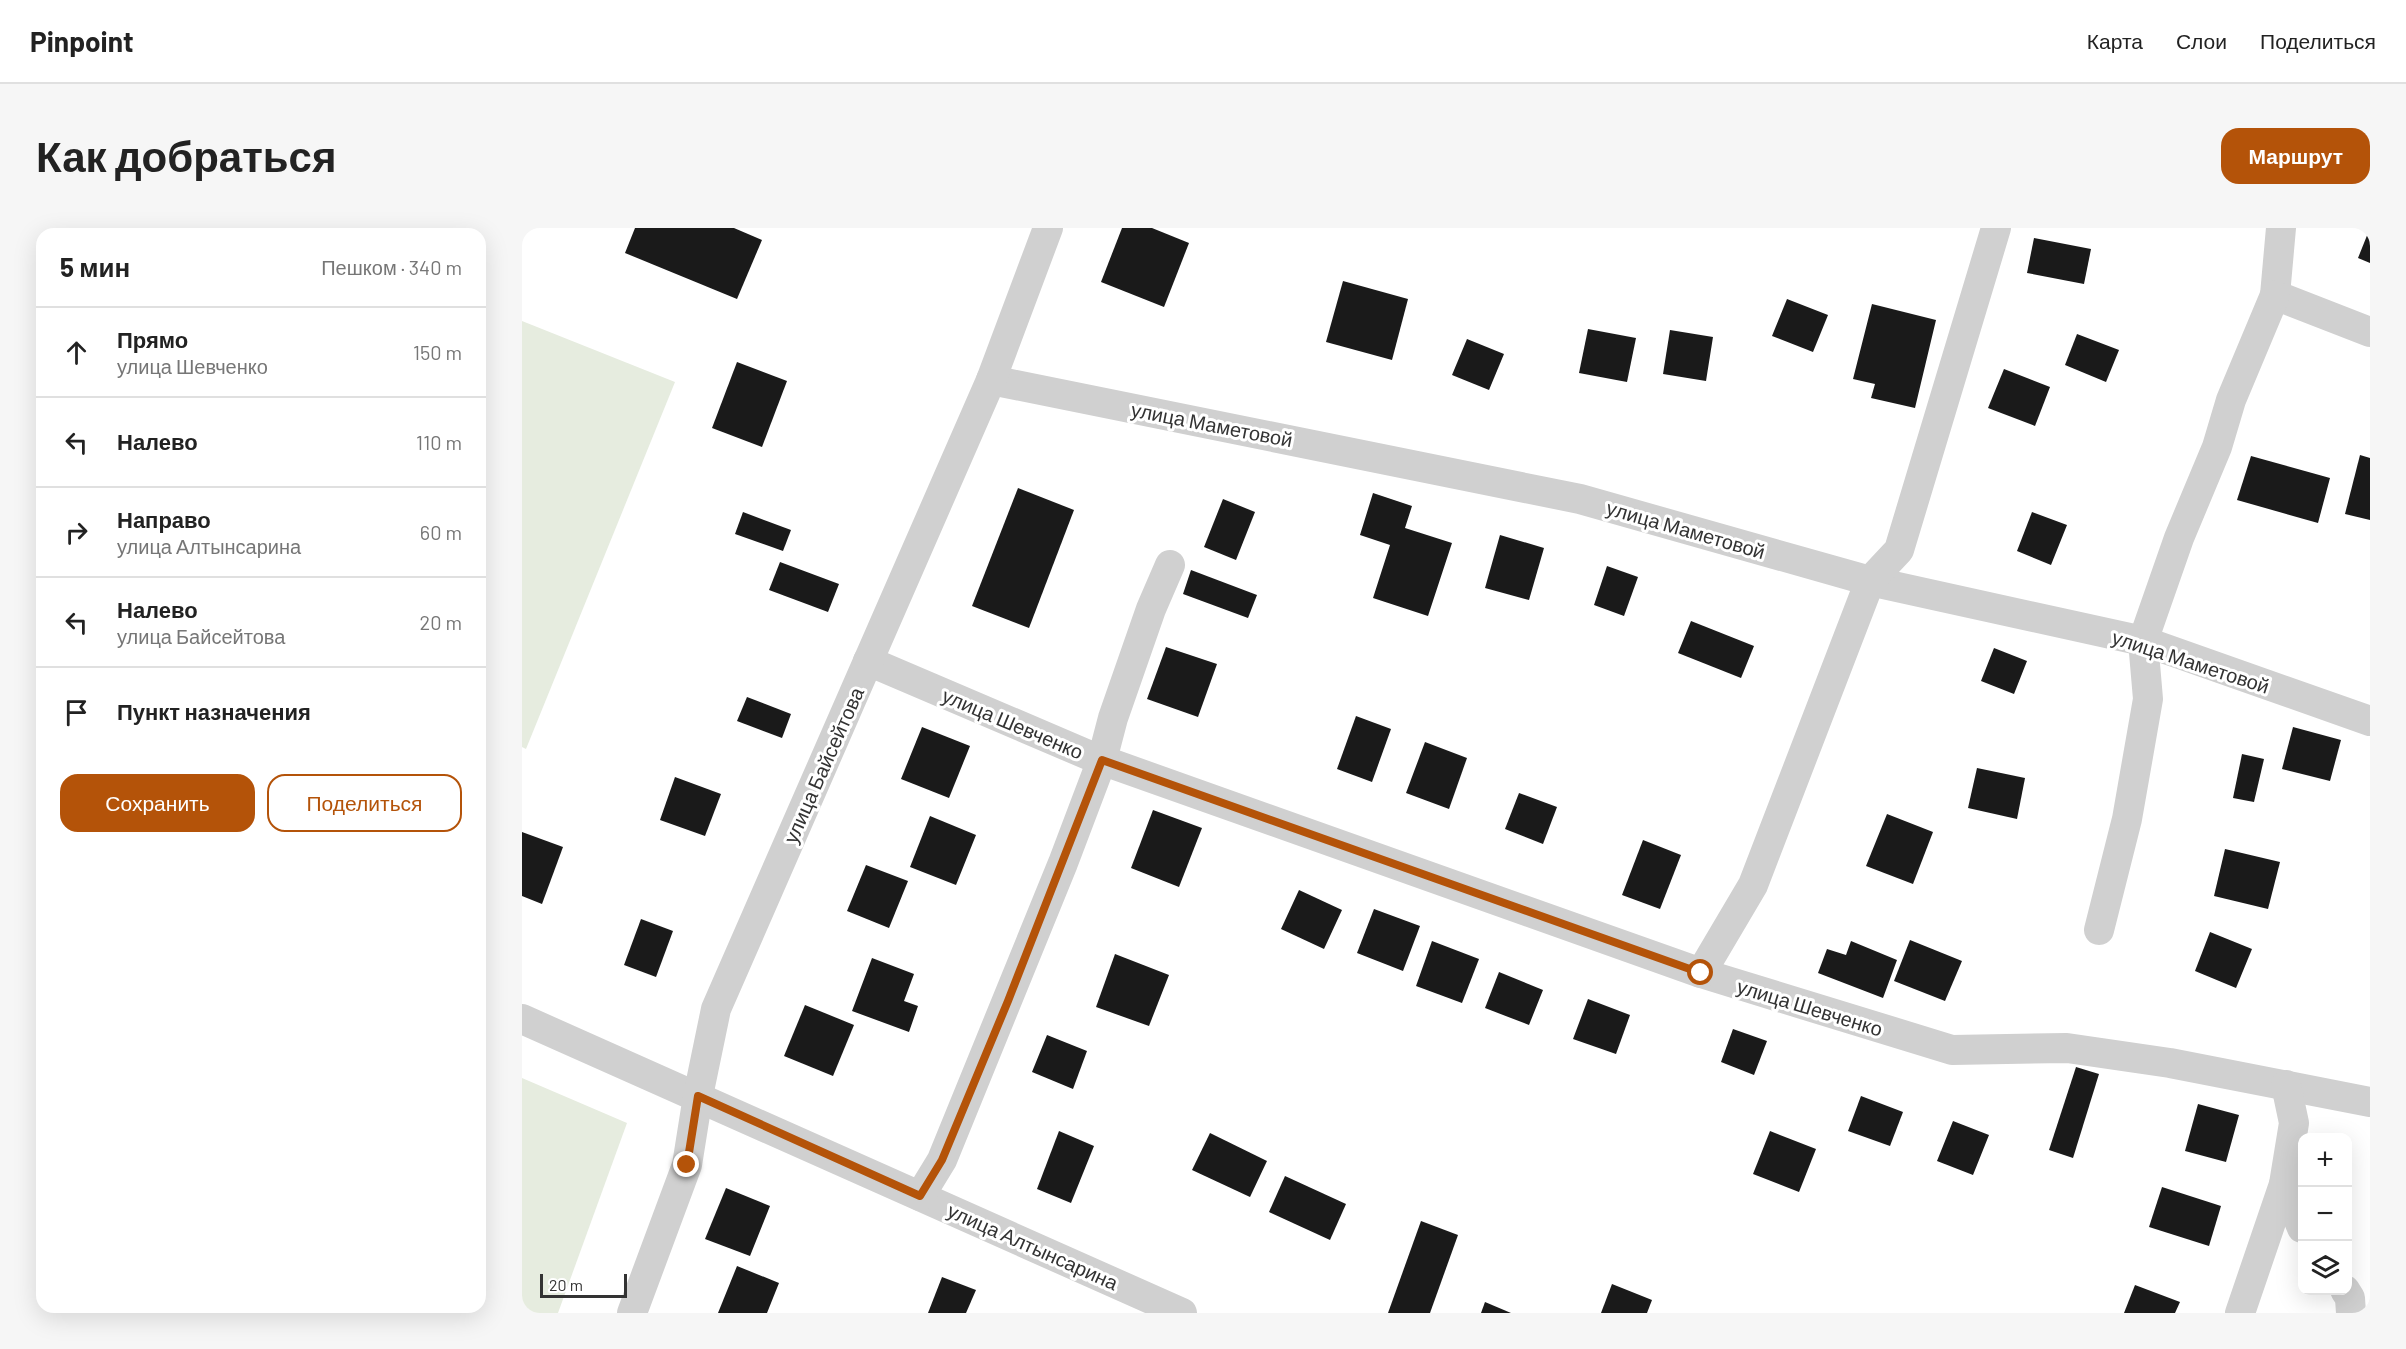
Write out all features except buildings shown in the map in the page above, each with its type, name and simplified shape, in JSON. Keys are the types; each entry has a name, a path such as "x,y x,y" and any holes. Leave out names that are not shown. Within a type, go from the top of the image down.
{"street":[{"name":"улица Байсейтова","path":"632,1313 687,1165 716,1009 992,380 1048,228"},
{"path":"1701,973 1753,885 1870,581 1899,550 1917,498 1996,228"},
{"path":"2099,930 2127,819 2148,699 2143,641 2179,538 2217,447 2231,400 2275,296 2281,228"},
{"path":"2275,296 2370,332"},
{"name":"улица Маметовой","path":"992,380 1580,498 1870,581 2143,641 2370,721"},
{"path":"920,1196 942,1160 1004,1012 1102,760 1113,718 1151,609 1170,565"},
{"name":"улица Шевченко","path":"868,661 1102,760 1701,973 1952,1050 2067,1048 2170,1063 2370,1102"},
{"name":"улица Алтынсарина","path":"522,1019 1182,1313"},
{"path":"2240,1313 2284,1184 2294,1123 2286,1085"},
{"path":"2284,1184 2298,1218"},
{"path":"2348,1295 2351,1313"}],"shaded area":[{"path":"522,321 675,382 526,749 522,747"},
{"path":"522,1078 627,1123 558,1313 522,1313"}],"route":[{"path":"687,1165 698,1096 920,1196 942,1160 1064,863 1102,760 1701,973"}]}
